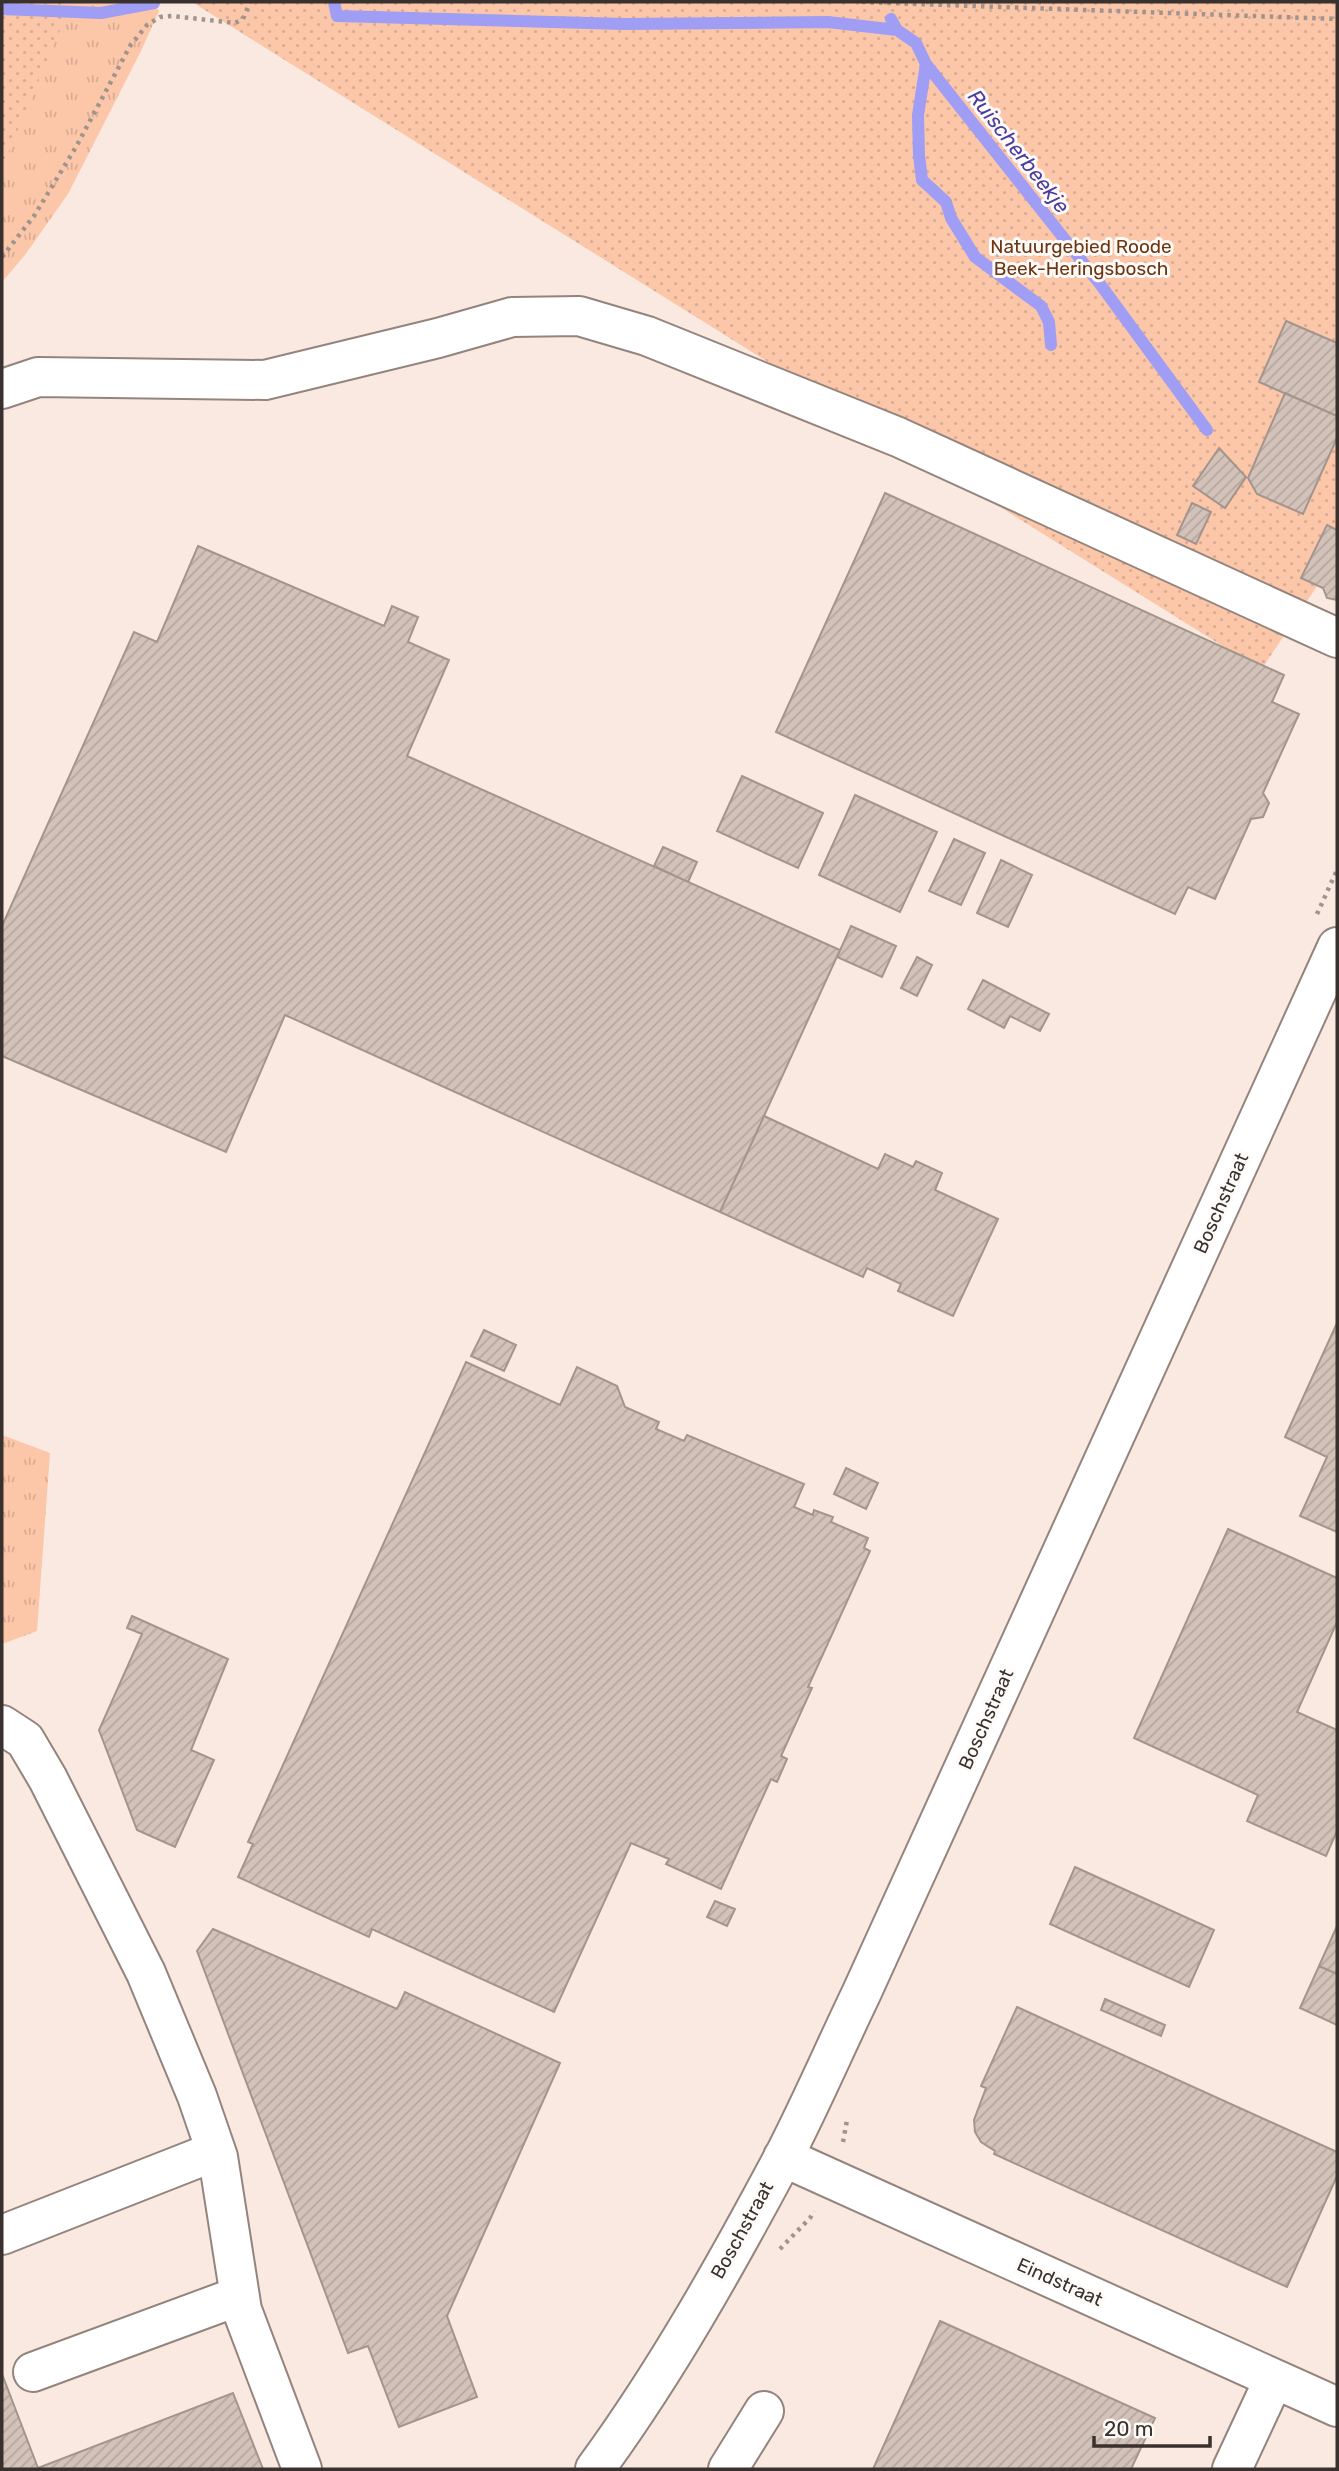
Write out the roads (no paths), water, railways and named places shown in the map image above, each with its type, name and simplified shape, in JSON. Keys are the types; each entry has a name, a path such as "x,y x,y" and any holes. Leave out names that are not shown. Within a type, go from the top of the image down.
{"street":[{"path":"2,389 38,377 265,380 512,317 579,316 647,336 898,437 1337,638"},
{"name":"Boschstraat","path":"595,2469 624,2430 674,2352 783,2157 861,1994 1337,947"},
{"path":"2,1725 25,1740 48,1779 146,1973 187,2071 216,2151 242,2310 302,2469"},
{"path":"4,2226 216,2151"},
{"name":"Eindstraat","path":"783,2157 1337,2407"},
{"path":"33,2372 240,2296"},
{"path":"1232,2469 1274,2379"},
{"path":"728,2469 764,2412"}],"waterway":[{"path":"334,2 337,16 624,24 828,22 897,30"},
{"path":"2,9 101,13 154,3"},
{"name":"Ruischerbeekje","path":"891,19 897,30 916,43 926,64 918,115 922,180 946,202 951,218 975,257 1041,306 1049,322 1051,345"},
{"name":"Ruischerbeekje","path":"926,64 1100,284 1207,430"}],"park label":[{"name":"Natuurgebied Roode Beek-Heringsbosch","path":"1081,257"}]}
